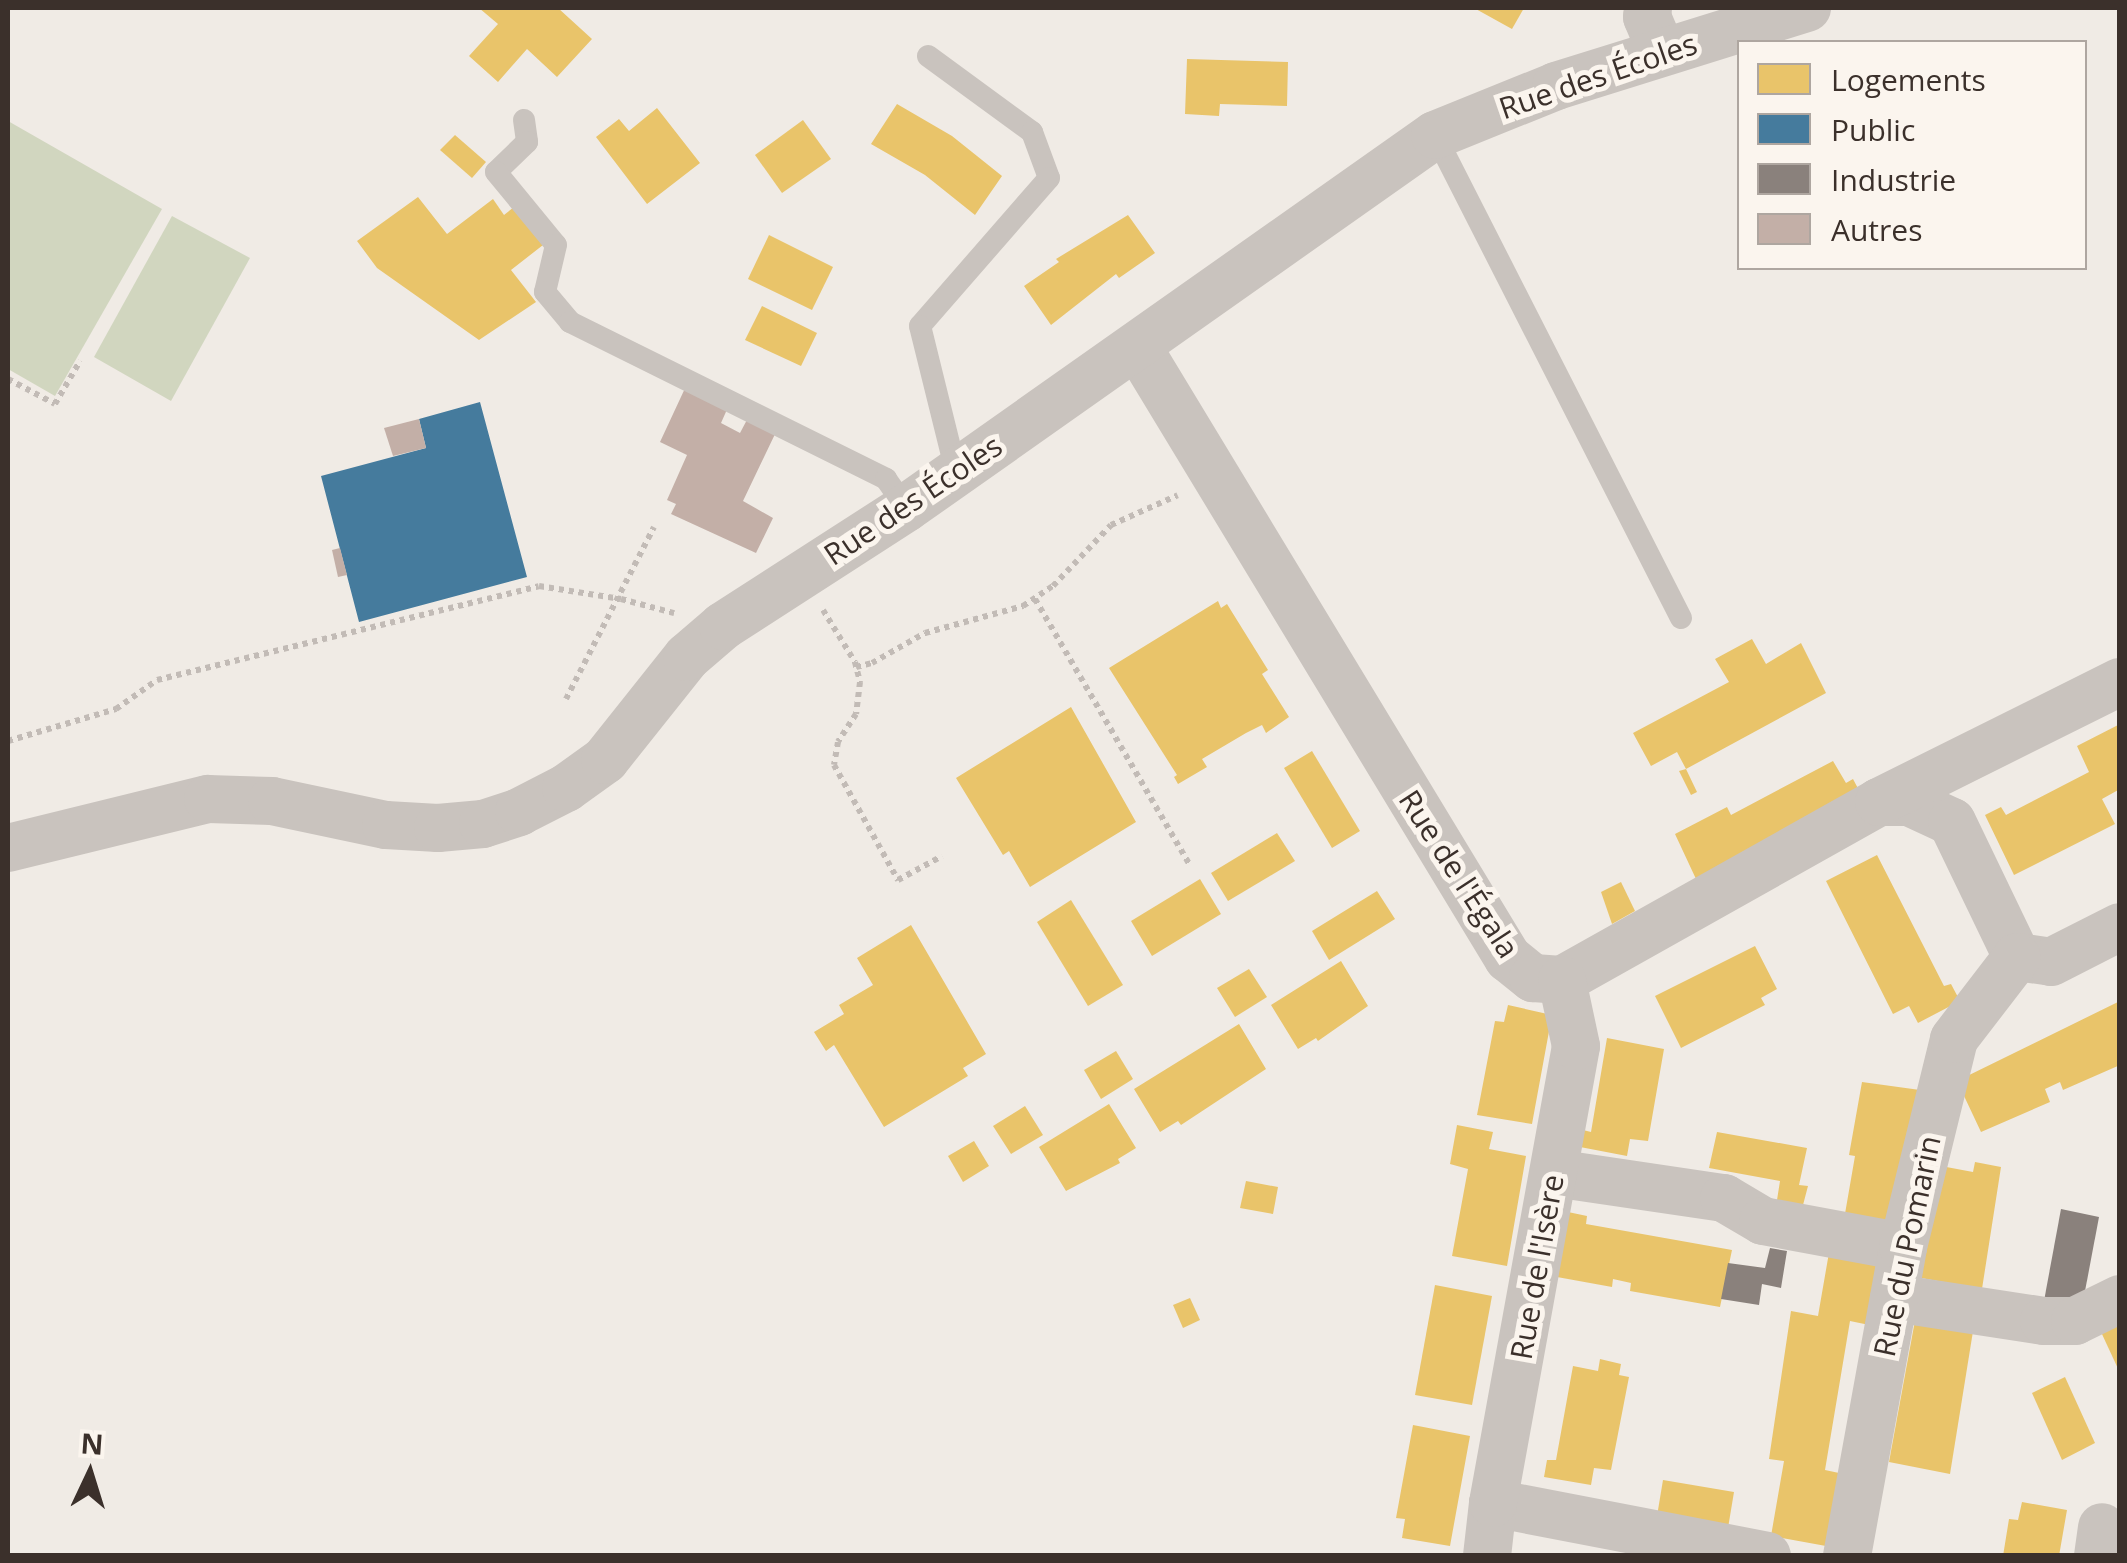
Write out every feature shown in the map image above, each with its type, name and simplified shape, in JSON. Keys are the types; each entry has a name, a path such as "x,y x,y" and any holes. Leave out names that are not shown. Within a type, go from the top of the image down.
{"street":[{"name":"Rue des Écoles","path":"8,848 208,798 272,801 386,825 483,824 519,812 566,788 605,760 687,657 723,626 906,508 1436,135 1655,29 1808,8"},
{"name":"Rue de l'Égala","path":"1137,346 1508,958 1533,978 1562,980"},
{"path":"1562,980 1880,802 2120,682"},
{"path":"1880,802 1909,802 1952,822 2017,957 2050,962 2120,927"},
{"name":"Rue du Pomarin","path":"1847,1556 1903,1248 1954,1038 2017,957"},
{"name":"Rue de l'Isère","path":"1487,1556 1492,1503 1576,1046 1562,980"},
{"path":"1554,1173 1724,1198 1763,1221 1903,1248"},
{"path":"1894,1298 2044,1321 2075,1321 2120,1299"},
{"path":"1492,1503 1766,1556"}],"lane":[{"path":"928,56 1032,132 1048,178 920,326 956,471"},
{"path":"524,120 528,142 496,172 556,245 546,292 570,322 886,479 906,508"},
{"path":"1436,135 1680,618"}],"path":[{"path":"8,379 55,404 80,360"},
{"path":"856,667 872,664 925,633 990,619 1034,599 1053,586 1111,524 1216,478"},
{"path":"566,699 654,528"},
{"path":"800,576 856,667 860,698 856,714 838,742 834,765 898,880 942,856"},
{"path":"8,741 116,709 157,680 539,586 621,598 723,626"},
{"path":"1034,599 1190,865"}],"green space":[{"path":"8,121 162,209 55,396 8,369"},
{"path":"172,216 250,258 171,401 94,357"}],"building: Logements":[{"path":"479,8 558,8 592,39 557,77 527,49 498,82 469,56 498,24"},
{"path":"1474,8 1524,8 1512,29"},
{"path":"1187,59 1288,62 1287,106 1220,104 1219,116 1185,114"},
{"path":"897,104 952,136 1002,176 975,215 925,175 871,144"},
{"path":"657,108 700,163 647,204 596,137 619,119 629,131"},
{"path":"803,120 831,159 782,193 755,155"},
{"path":"455,135 486,162 472,178 440,150"},
{"path":"418,197 447,234 493,199 504,215 514,207 543,245 511,270 536,302 479,340 377,268 357,241"},
{"path":"1128,215 1155,253 1119,278 1116,274 1051,325 1024,286 1059,262 1056,259"},
{"path":"769,235 833,267 812,310 748,279"},
{"path":"762,306 817,333 801,366 745,340"},
{"path":"1218,601 1221,608 1227,604 1268,670 1262,674 1289,717 1266,733 1262,725 1202,759 1207,767 1178,784 1174,777 1177,775 1109,668"},
{"path":"1752,639 1766,664 1801,643 1826,693 1686,769 1677,752 1651,766 1633,733 1729,682 1715,659"},
{"path":"1071,707 1136,822 1030,887 1009,851 1003,855 956,778"},
{"path":"2120,724 2120,789 2102,799 2115,824 2014,875 1985,815 2001,807 2006,815 2089,772 2077,746"},
{"path":"1312,751 1360,831 1332,848 1284,768"},
{"path":"1833,761 1846,783 1853,779 1862,796 1696,879 1675,834 1727,807 1731,815"},
{"path":"1686,769 1697,792 1691,795 1679,771"},
{"path":"1277,833 1295,861 1228,901 1211,873"},
{"path":"1877,855 1944,986 1951,984 1960,1001 1918,1023 1909,1006 1893,1014 1826,881"},
{"path":"1200,879 1221,914 1152,956 1131,921"},
{"path":"1621,882 1635,911 1612,924 1601,892"},
{"path":"1377,891 1395,919 1329,960 1312,931"},
{"path":"1071,900 1123,985 1088,1006 1037,922"},
{"path":"911,925 986,1054 963,1068 968,1076 884,1127 834,1045 826,1051 814,1032 844,1014 839,1005 873,985 857,958"},
{"path":"1755,946 1777,989 1761,998 1765,1005 1681,1048 1655,996"},
{"path":"1341,961 1368,1006 1318,1041 1316,1038 1298,1049 1271,1005"},
{"path":"1249,969 1267,997 1235,1017 1217,988"},
{"path":"2120,1001 2120,1065 2063,1090 2060,1082 2045,1089 2050,1102 1981,1132 1957,1081"},
{"path":"1508,1005 1552,1015 1532,1124 1477,1115 1495,1021 1504,1022"},
{"path":"1239,1024 1266,1069 1181,1125 1178,1121 1160,1132 1134,1089"},
{"path":"1607,1038 1664,1049 1648,1141 1630,1139 1627,1156 1580,1147 1583,1130 1591,1132"},
{"path":"1116,1051 1133,1079 1101,1099 1084,1070"},
{"path":"1862,1082 1920,1090 1898,1240 1842,1231 1855,1156 1849,1155"},
{"path":"1109,1104 1136,1148 1118,1159 1120,1163 1066,1191 1039,1147"},
{"path":"1025,1106 1043,1135 1011,1154 993,1126"},
{"path":"1457,1125 1493,1132 1489,1149 1526,1156 1507,1266 1452,1256 1468,1169 1450,1164"},
{"path":"1717,1132 1807,1148 1799,1185 1808,1186 1803,1205 1777,1200 1780,1181 1709,1168"},
{"path":"974,1141 989,1166 963,1182 948,1156"},
{"path":"1975,1162 2001,1167 1982,1289 1921,1278 1941,1166 1973,1172"},
{"path":"1246,1181 1278,1187 1273,1214 1240,1208"},
{"path":"1568,1212 1587,1216 1586,1224 1732,1250 1720,1307 1630,1291 1631,1283 1613,1279 1612,1287 1557,1277"},
{"path":"1831,1241 1891,1252 1879,1327 1850,1321 1825,1470 1839,1473 1826,1546 1771,1536 1784,1461 1769,1459 1791,1311 1818,1316"},
{"path":"1435,1285 1492,1296 1472,1405 1415,1395"},
{"path":"1190,1298 1200,1320 1183,1328 1173,1305"},
{"path":"1916,1315 1974,1325 1950,1474 1889,1462"},
{"path":"2095,1319 2120,1322 2120,1373"},
{"path":"1600,1359 1621,1364 1619,1375 1629,1377 1611,1470 1594,1468 1591,1485 1544,1477 1547,1460 1556,1460 1573,1366 1598,1371"},
{"path":"2065,1377 2095,1443 2062,1460 2032,1393"},
{"path":"1413,1425 1470,1436 1450,1546 1402,1538 1405,1519 1396,1518"},
{"path":"1663,1480 1734,1492 1728,1528 1657,1516"},
{"path":"2022,1502 2067,1510 2059,1556 2003,1556 2009,1519 2018,1520"}],"building: Public":[{"path":"480,402 527,577 359,622 321,476 426,448 419,419"}],"building: Industrie":[{"path":"2061,1209 2099,1217 2082,1307 2044,1301"},
{"path":"1770,1248 1787,1251 1781,1288 1762,1284 1759,1305 1721,1299 1728,1263 1765,1268"}],"building: Autres":[{"path":"687,384 729,405 721,423 740,433 749,416 776,432 743,501 773,518 756,553 671,514 676,504 667,500 687,455 660,442"},
{"path":"419,419 426,448 393,456 384,428"},
{"path":"340,548 347,575 338,577 332,550"}]}
